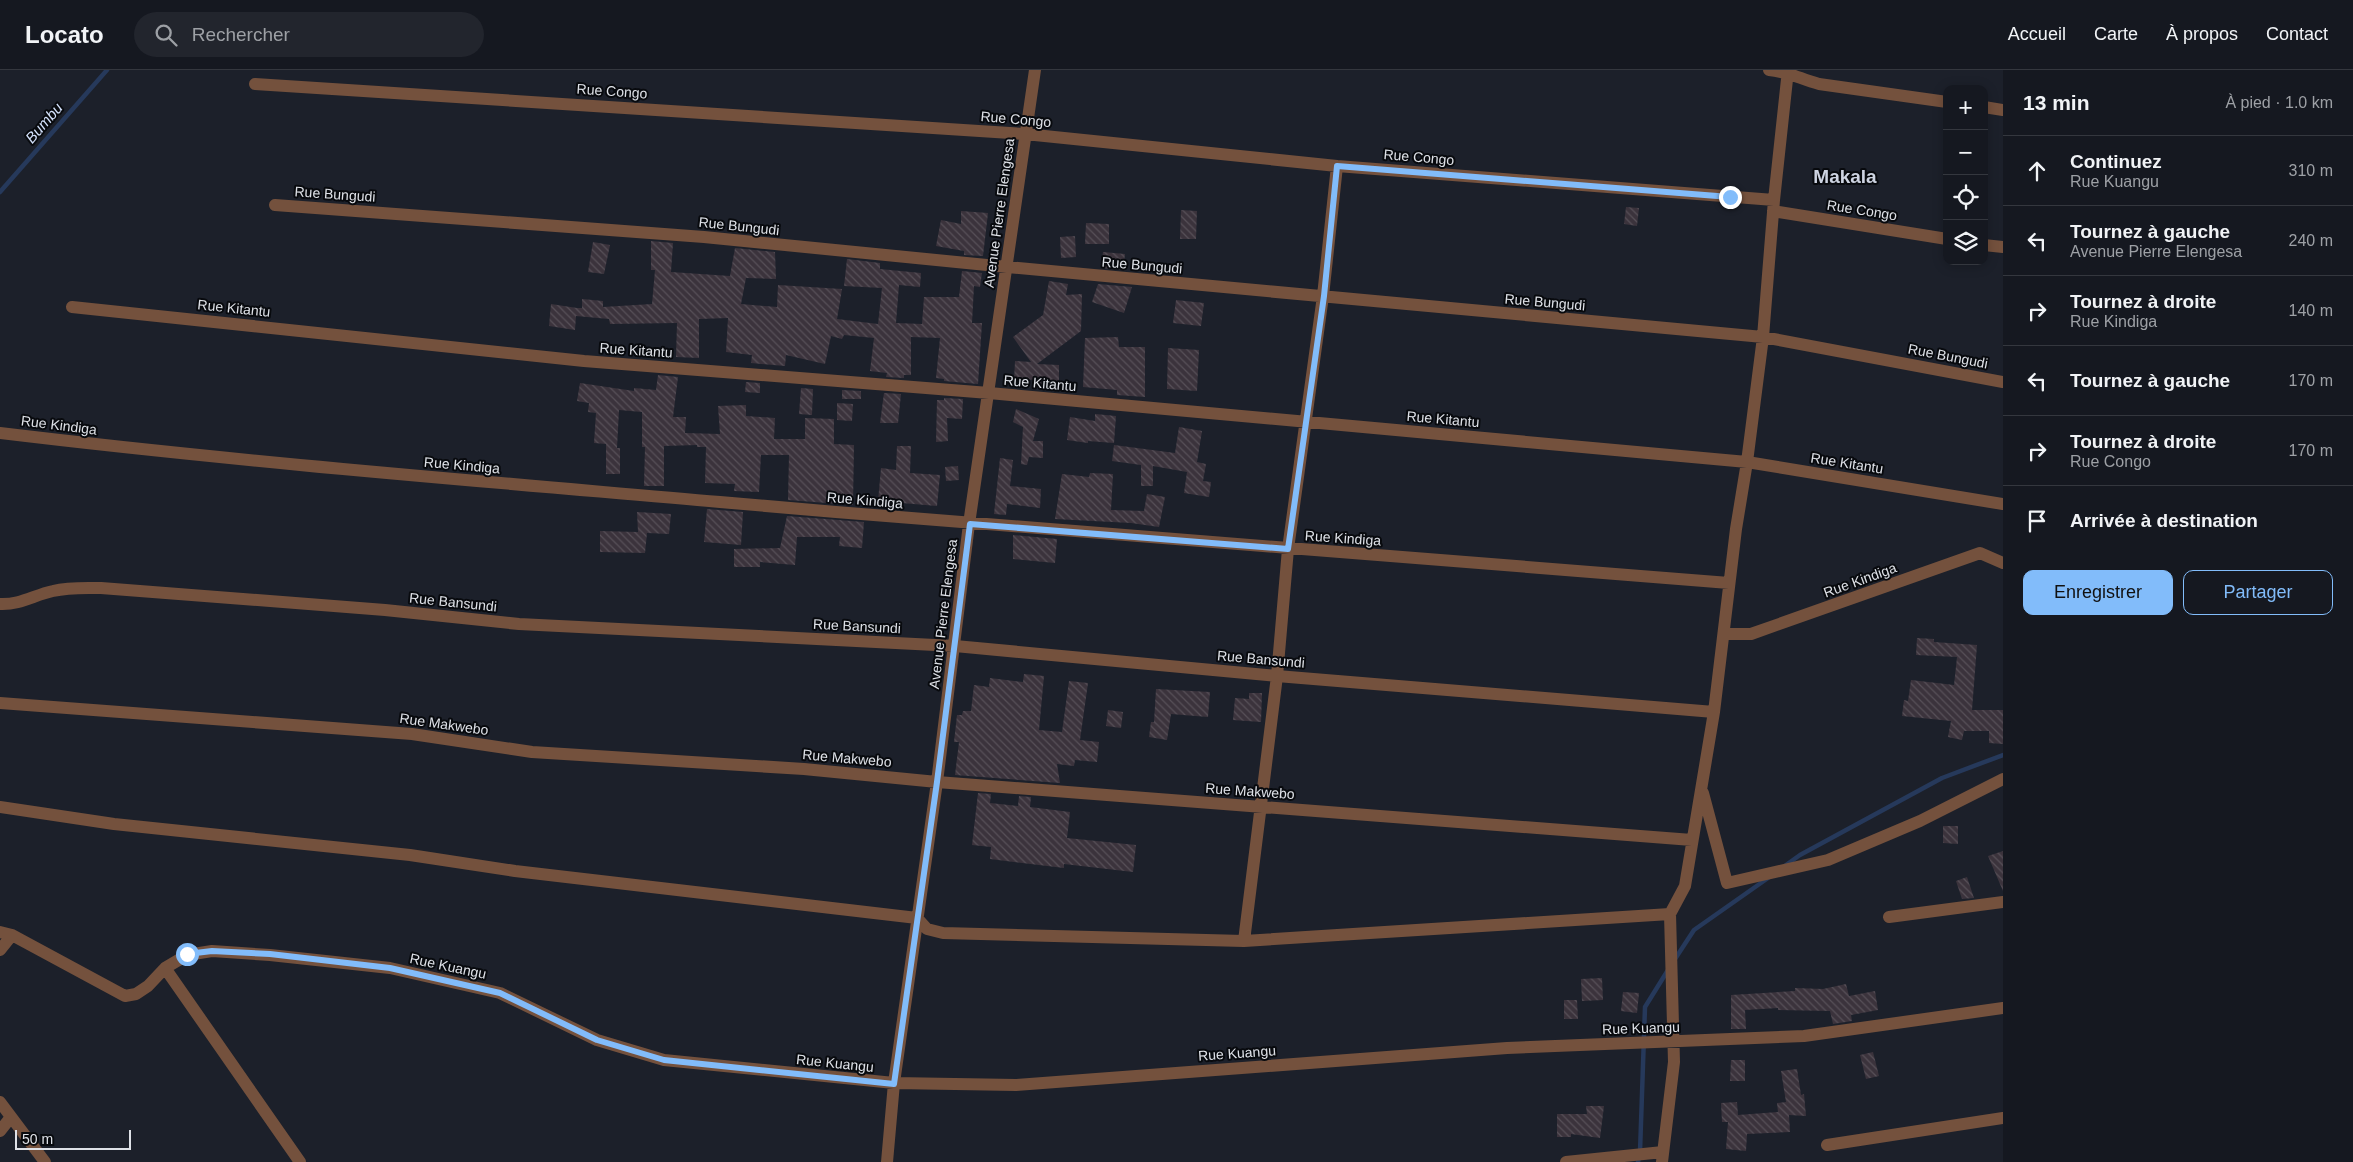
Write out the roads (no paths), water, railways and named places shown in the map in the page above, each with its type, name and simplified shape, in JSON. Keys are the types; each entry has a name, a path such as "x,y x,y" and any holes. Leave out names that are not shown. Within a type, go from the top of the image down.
{"street":[{"name":"Avenue Pierre Elengesa","path":"887,1162 894,1084 937,782 970,524 1007,268 1024,134 1036,70"},
{"path":"1769,70 1788,71 1805,80 1819,84 1943,101"},
{"path":"1566,1162 1662,1157 1674,1062 1670,914 1686,886 1714,712 1729,582 1748,462 1764,337 1774,206 1788,71"},
{"name":"Rue Congo","path":"254,84 1024,134 1337,166 1774,206 1943,238"},
{"path":"1988,108 2003,110"},
{"path":"1244,941 1277,676 1288,549 1324,296 1337,166"},
{"name":"Rue Bungudi","path":"275,205 704,237 1007,268 1764,337 2003,382"},
{"path":"1988,245 2003,247"},
{"name":"Rue Kitantu","path":"72,307 584,361 989,393 1748,462 2003,504"},
{"name":"Rue Kindiga","path":"0,433 176,455 970,524 1729,582"},
{"name":"Rue Kindiga","path":"1724,634 1751,634 1980,553 2003,563"},
{"name":"Rue Bansundi","path":"0,604 14,605 51,591 67,588 101,588 385,610 519,624 955,646 1277,676 1714,712"},
{"name":"Rue Makwebo","path":"0,703 412,734 532,752 804,769 937,782 1692,840"},
{"path":"1702,790 1727,883 1828,860 1920,821 2003,779"},
{"path":"0,807 114,824 410,855 515,871 917,918 927,928 943,933 1244,941 1670,914"},
{"path":"1889,917 2003,902"},
{"path":"0,950 6,934"},
{"name":"Rue Kuangu","path":"6,934 125,996 136,994 148,986 165,968 187,954 212,951 270,954 390,968 500,993 597,1040 664,1060 894,1084 1016,1085 1498,1048 1804,1036 2003,1008"},
{"path":"165,968 300,1162"},
{"path":"0,1102 45,1162"},
{"path":"0,1131 11,1118"},
{"path":"1827,1145 2003,1118"}],"waterway":[{"name":"Bumbu","path":"0,192 107,70"},
{"path":"1786,865 1800,855 1942,778 2003,755"},
{"path":"1675,959 1694,930 1768,878"},
{"path":"1638,1162 1640,1152 1645,1007 1668,970"}],"district":[{"name":"Makala","path":"1845,176"}]}
